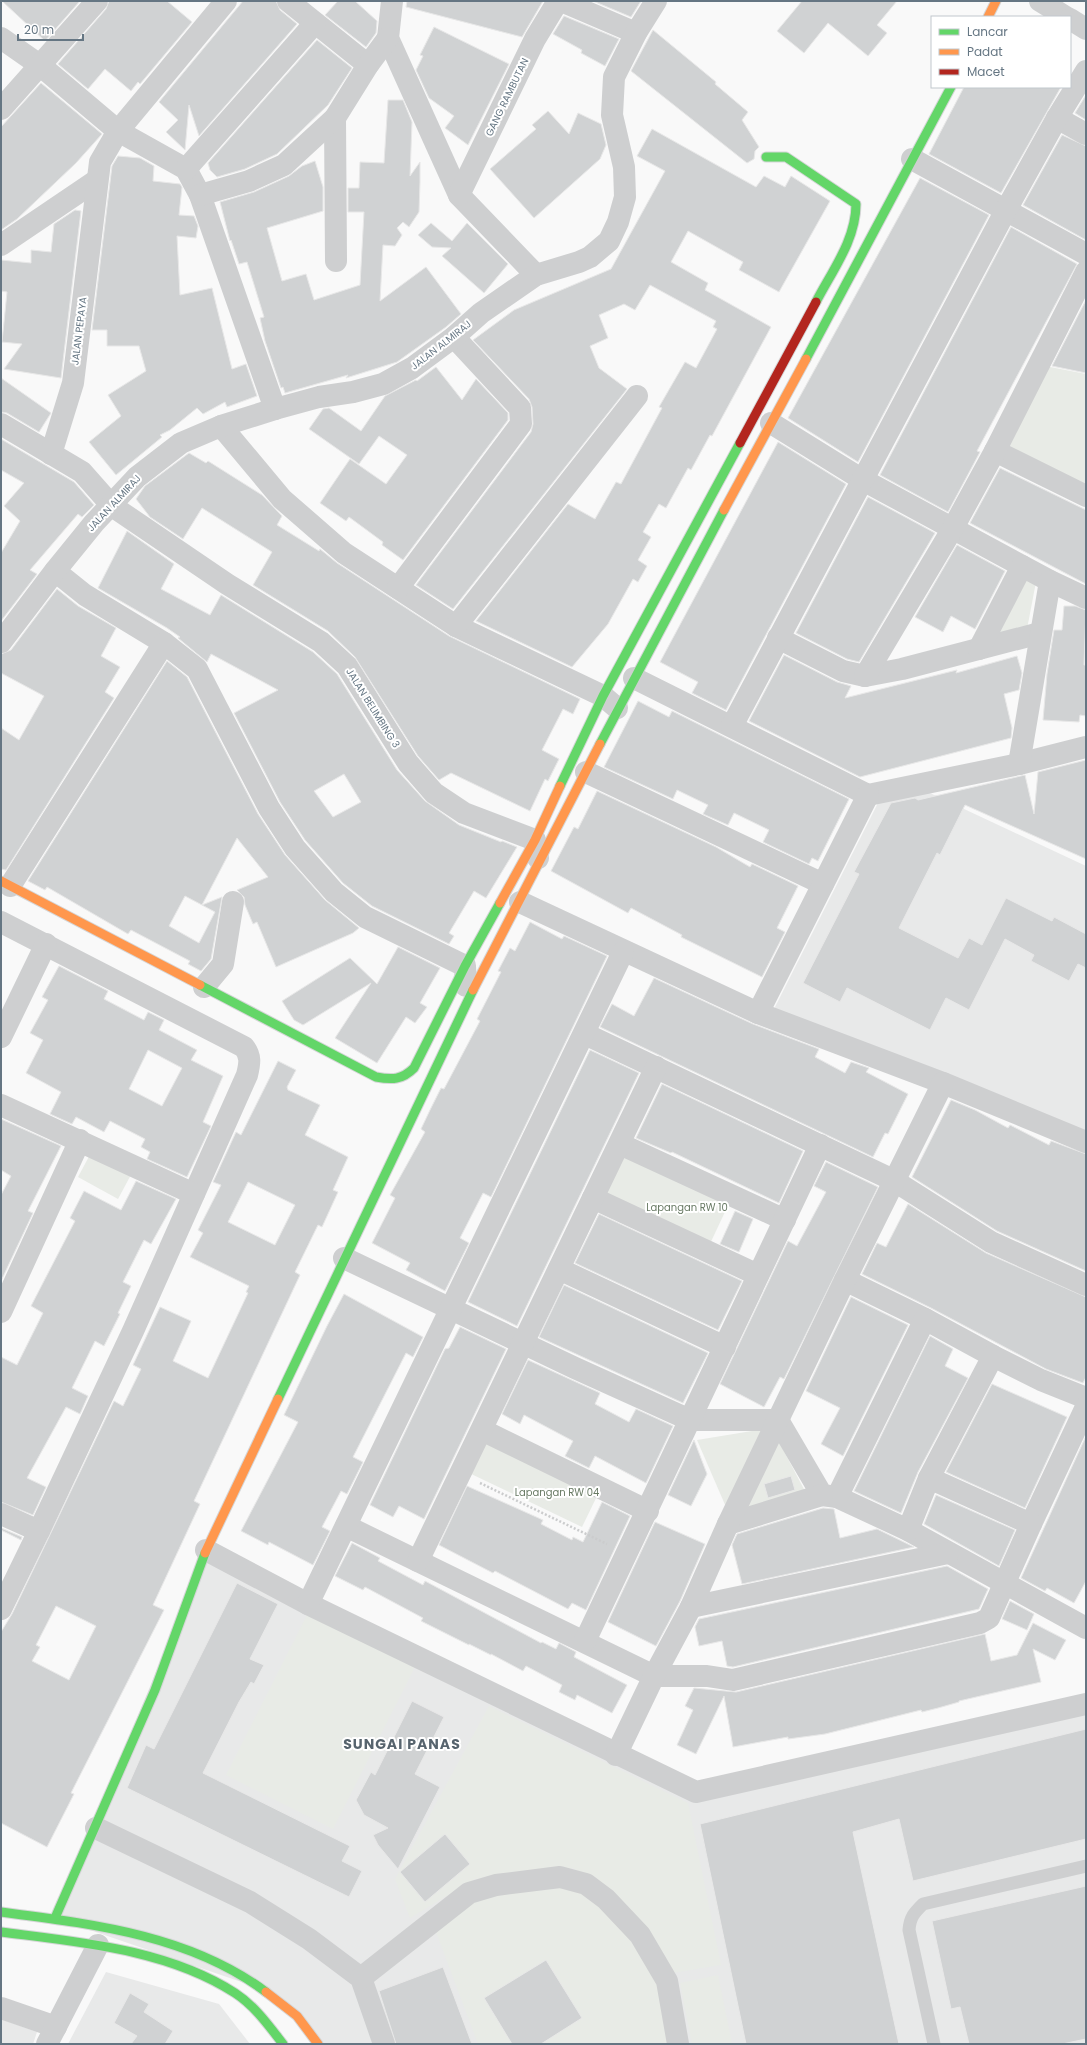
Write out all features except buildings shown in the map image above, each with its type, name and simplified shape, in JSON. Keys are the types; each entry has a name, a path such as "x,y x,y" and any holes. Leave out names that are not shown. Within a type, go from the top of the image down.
{"street":[{"path":"1,110 97,1"},
{"name":"JALAN PEPAYA","path":"51,454 73,383 100,162 118,131 226,1"},
{"path":"288,1 368,66"},
{"path":"200,195 249,181 284,165 335,118 368,66 388,38 392,1"},
{"path":"560,1 636,33"},
{"name":"GANG RAMBUTAN","path":"459,195 535,39 560,1"},
{"name":"JALAN ALMIRAJ","path":"1,642 94,523 112,506 137,477 182,443 221,426 275,409 319,397 353,392 383,384 412,368 454,337 481,313 536,275 561,269 590,257 608,241 618,222 625,196 624,167 612,114 614,77 636,33 656,1"},
{"path":"988,16 996,1"},
{"path":"1040,1 1064,16"},
{"path":"1071,20 1086,29"},
{"path":"186,169 315,23"},
{"path":"1,38 41,66 118,131 186,169 200,195 275,409"},
{"path":"388,38 459,195 536,275"},
{"path":"732,726 864,480 1006,210 1057,118 1086,71"},
{"path":"164,643 6,884 376,1077 390,1080 403,1079 414,1068 465,966 586,772 611,702 634,678 949,88"},
{"path":"335,118 336,261"},
{"path":"1057,118 1086,134"},
{"path":"55,1918 96,1828 175,1639 206,1550 344,1258 467,1002 520,902 537,851 611,702 850,239 856,220 856,204 841,192 786,157 766,157"},
{"path":"912,159 1086,254"},
{"path":"1,245 97,180"},
{"path":"865,676 953,528 995,451 1086,272"},
{"path":"398,588 521,424 520,408 454,337"},
{"path":"456,626 637,396"},
{"path":"771,423 799,438 864,480 1050,581 1086,598"},
{"path":"1,424 82,472 112,506"},
{"path":"221,426 282,499 344,553 456,626 611,702"},
{"path":"995,451 1086,496"},
{"name":"JALAN BELIMBING 3","path":"112,506 227,584 321,642 347,666 408,763 434,793 464,813 537,851"},
{"path":"979,648 1022,566"},
{"path":"55,571 85,595 164,643 197,669 212,695 268,808 295,848 334,892 365,917 465,966"},
{"path":"1019,764 1027,724 1040,633 1050,581"},
{"path":"778,638 843,671 865,676 902,669 1040,633"},
{"path":"634,678 868,795 1019,764 1086,747"},
{"path":"586,772 823,884"},
{"path":"758,1013 868,795"},
{"path":"204,987 223,964 233,902"},
{"path":"520,902 623,952 758,1013 943,1083 1086,1142"},
{"path":"1,922 244,1047 249,1053 248,1074 133,1331 1,1610"},
{"path":"1,1037 46,944"},
{"path":"308,1604 585,1034 623,952"},
{"path":"465,966 467,1002"},
{"path":"585,1034 894,1180 991,1242 1086,1285"},
{"path":"418,1561 656,1067"},
{"path":"616,1755 654,1676 691,1606 728,1524 845,1280 943,1083"},
{"path":"1,1105 80,1140 194,1194"},
{"path":"1,1312 80,1140"},
{"path":"620,1144 785,1220"},
{"path":"585,1641 648,1511 820,1145"},
{"path":"593,1198 758,1275"},
{"path":"344,1258 451,1310 690,1420 778,1420"},
{"path":"559,1269 725,1347"},
{"path":"845,1280 925,1319 1041,1380 1086,1398"},
{"path":"728,1524 830,1496 925,1319"},
{"path":"908,1530 930,1478 993,1356"},
{"path":"346,1526 585,1641 654,1676 708,1676 733,1680 980,1624 989,1618 1030,1524 1086,1407"},
{"path":"778,1420 830,1496 908,1530 1004,1584 1084,1623"},
{"path":"482,1430 648,1511"},
{"path":"930,1478 1030,1524"},
{"path":"1,1514 39,1531"},
{"path":"206,1550 308,1604 692,1791 702,1792 1086,1704"},
{"path":"691,1606 948,1553"},
{"path":"96,1828 250,1902 310,1939 361,1978 384,2044"},
{"path":"361,1978 469,1894 496,1885 560,1877 586,1884 606,1900 640,1935 667,1981 678,2044"},
{"path":"1,1912 55,1918 163,1942 234,1970 262,1989 302,2021 318,2044"},
{"path":"1,1932 98,1945 178,1966 230,1991 254,2010 283,2044"},
{"path":"1,2008 52,2035 98,1945"}],"lane":[{"path":"934,2044 909,1930 910,1919 915,1912 924,1904 1086,1866"}],"path":[{"path":"459,1474 627,1553"}],"shaded area":[{"path":"915,786 1086,866 1086,1148 774,1009 883,793"},
{"path":"206,1550 692,1791 1086,1704 1086,2044 318,2044 262,1989 55,1918"},
{"path":"106,1972 219,2004 250,2044 68,2044"},
{"path":"1,2019 37,2032 33,2044 1,2044"}],"green space":[{"path":"1045,366 1086,374 1086,490 1001,450"},
{"path":"1023,576 1036,582 1027,629 997,633"},
{"name":"Lapangan RW 10","path":"627,1147 732,1197 708,1248 603,1197"},
{"path":"93,1149 133,1171 118,1199 78,1177"},
{"path":"764,1429 726,1507 697,1440"},
{"name":"Lapangan RW 04","path":"485,1436 600,1490 582,1527 467,1472"},
{"path":"777,1438 806,1493 743,1513"},
{"path":"311,1607 418,1661 333,1829 226,1775"},
{"path":"489,1706 688,1803 721,1965 673,1973 614,1894 573,1868 475,1879 410,1918 395,1879"},
{"path":"569,1887 603,1906 635,1940 660,1984 670,2044 478,2044 433,1924 477,1897"},
{"path":"718,1975 732,2044 692,2044 680,1983"}],"traffic: fast":[{"path":"806,359 950,88"},
{"path":"766,157 786,157 856,204 855,217 848,243 816,302"},
{"path":"560,786 603,696 740,443"},
{"path":"600,744 724,510"},
{"path":"200,985 376,1077 387,1079 401,1077 414,1068 465,966 500,903"},
{"path":"278,1399 473,990"},
{"path":"55,1918 155,1690 205,1553"},
{"path":"1,1912 71,1922 140,1935 205,1957 237,1973 266,1992"},
{"path":"1,1932 91,1944 152,1957 181,1966 209,1978 242,1998 261,2017 283,2044"}],"traffic: slow":[{"path":"988,16 996,1"},
{"path":"724,510 806,359"},
{"path":"473,990 600,744"},
{"path":"500,903 535,840 560,786"},
{"path":"1,881 200,985"},
{"path":"205,1553 278,1399"},
{"path":"266,1992 297,2016 318,2044"}],"traffic: jam":[{"path":"740,443 816,302"}],"district":[{"name":"SUNGAI PANAS","path":"402,1744"}]}
